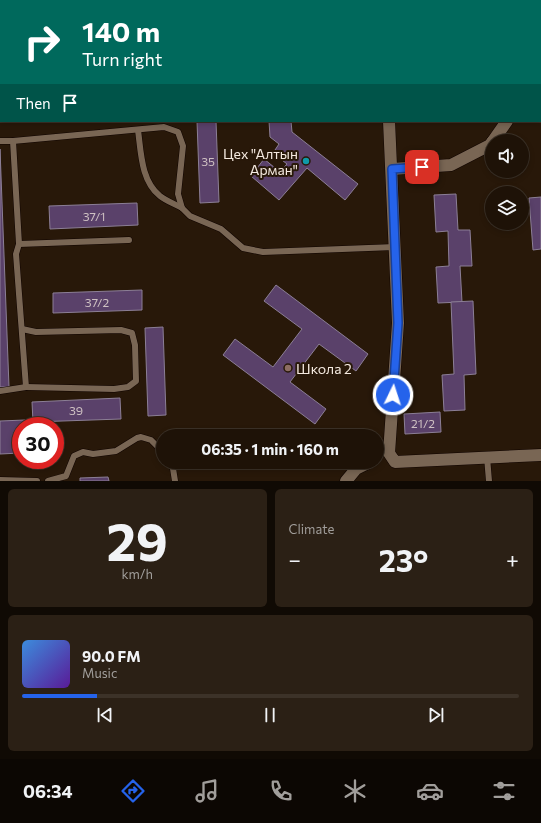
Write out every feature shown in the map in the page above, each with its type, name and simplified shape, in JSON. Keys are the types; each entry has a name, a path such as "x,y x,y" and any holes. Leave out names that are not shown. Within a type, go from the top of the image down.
{"street":[{"path":"389,122 398,323 389,453 394,462 541,455"},
{"path":"497,134 506,122"},
{"path":"392,169 451,165 485,148"},
{"path":"384,456 389,453"},
{"path":"346,481 356,469"}],"lane":[{"path":"0,141 164,128 178,132 183,146 178,194 182,208"},
{"path":"138,130 143,165 149,183 160,196 182,208 190,216 221,229 243,248 264,252 395,247"},
{"path":"13,141 18,244 16,254 26,387"},
{"path":"18,244 129,240"},
{"path":"0,391 26,387 114,389 128,387 136,381 135,345 132,333 121,330 36,332 22,329"},
{"path":"48,481 66,476 74,456 83,452 93,454 116,451 136,438 141,437 151,440 156,445"},
{"path":"487,458 489,481"},
{"path":"173,469 175,481"},
{"path":"0,480 37,481"}],"building":[{"path":"197,122 216,122 219,202 200,203"},
{"name":"Цех \"Алтын Арман\"","path":"269,122 291,122 292,132 358,184 345,200 307,168 279,200 251,176 264,159 280,172 287,164 273,153 279,144 270,137"},
{"path":"0,149 9,387 0,387"},
{"path":"456,194 458,230 470,230 472,266 460,266 462,302 438,303 436,267 449,266 448,231 436,232 434,195"},
{"path":"541,197 541,249 533,250 529,198"},
{"path":"137,203 138,225 50,229 49,206"},
{"path":"276,285 368,354 356,371 319,344 290,382 326,409 315,424 223,355 235,339 273,367 302,329 264,301"},
{"path":"142,290 142,310 53,313 53,293"},
{"path":"473,301 476,374 464,375 465,410 444,411 442,375 454,374 451,302"},
{"path":"163,327 166,415 148,416 145,328"},
{"path":"120,398 121,419 64,421 64,417 33,417 32,402"},
{"path":"440,412 441,432 405,434 404,414"},
{"path":"0,421 12,421 12,453 0,454"},
{"path":"108,477 109,481 80,481 80,478"}],"place":[{"name":"Цех \"Алтын Арман\"","path":"306,161"},
{"name":"Школа 2","path":"288,368"}],"route":[{"path":"393,395 398,323 392,169 422,167"}]}
